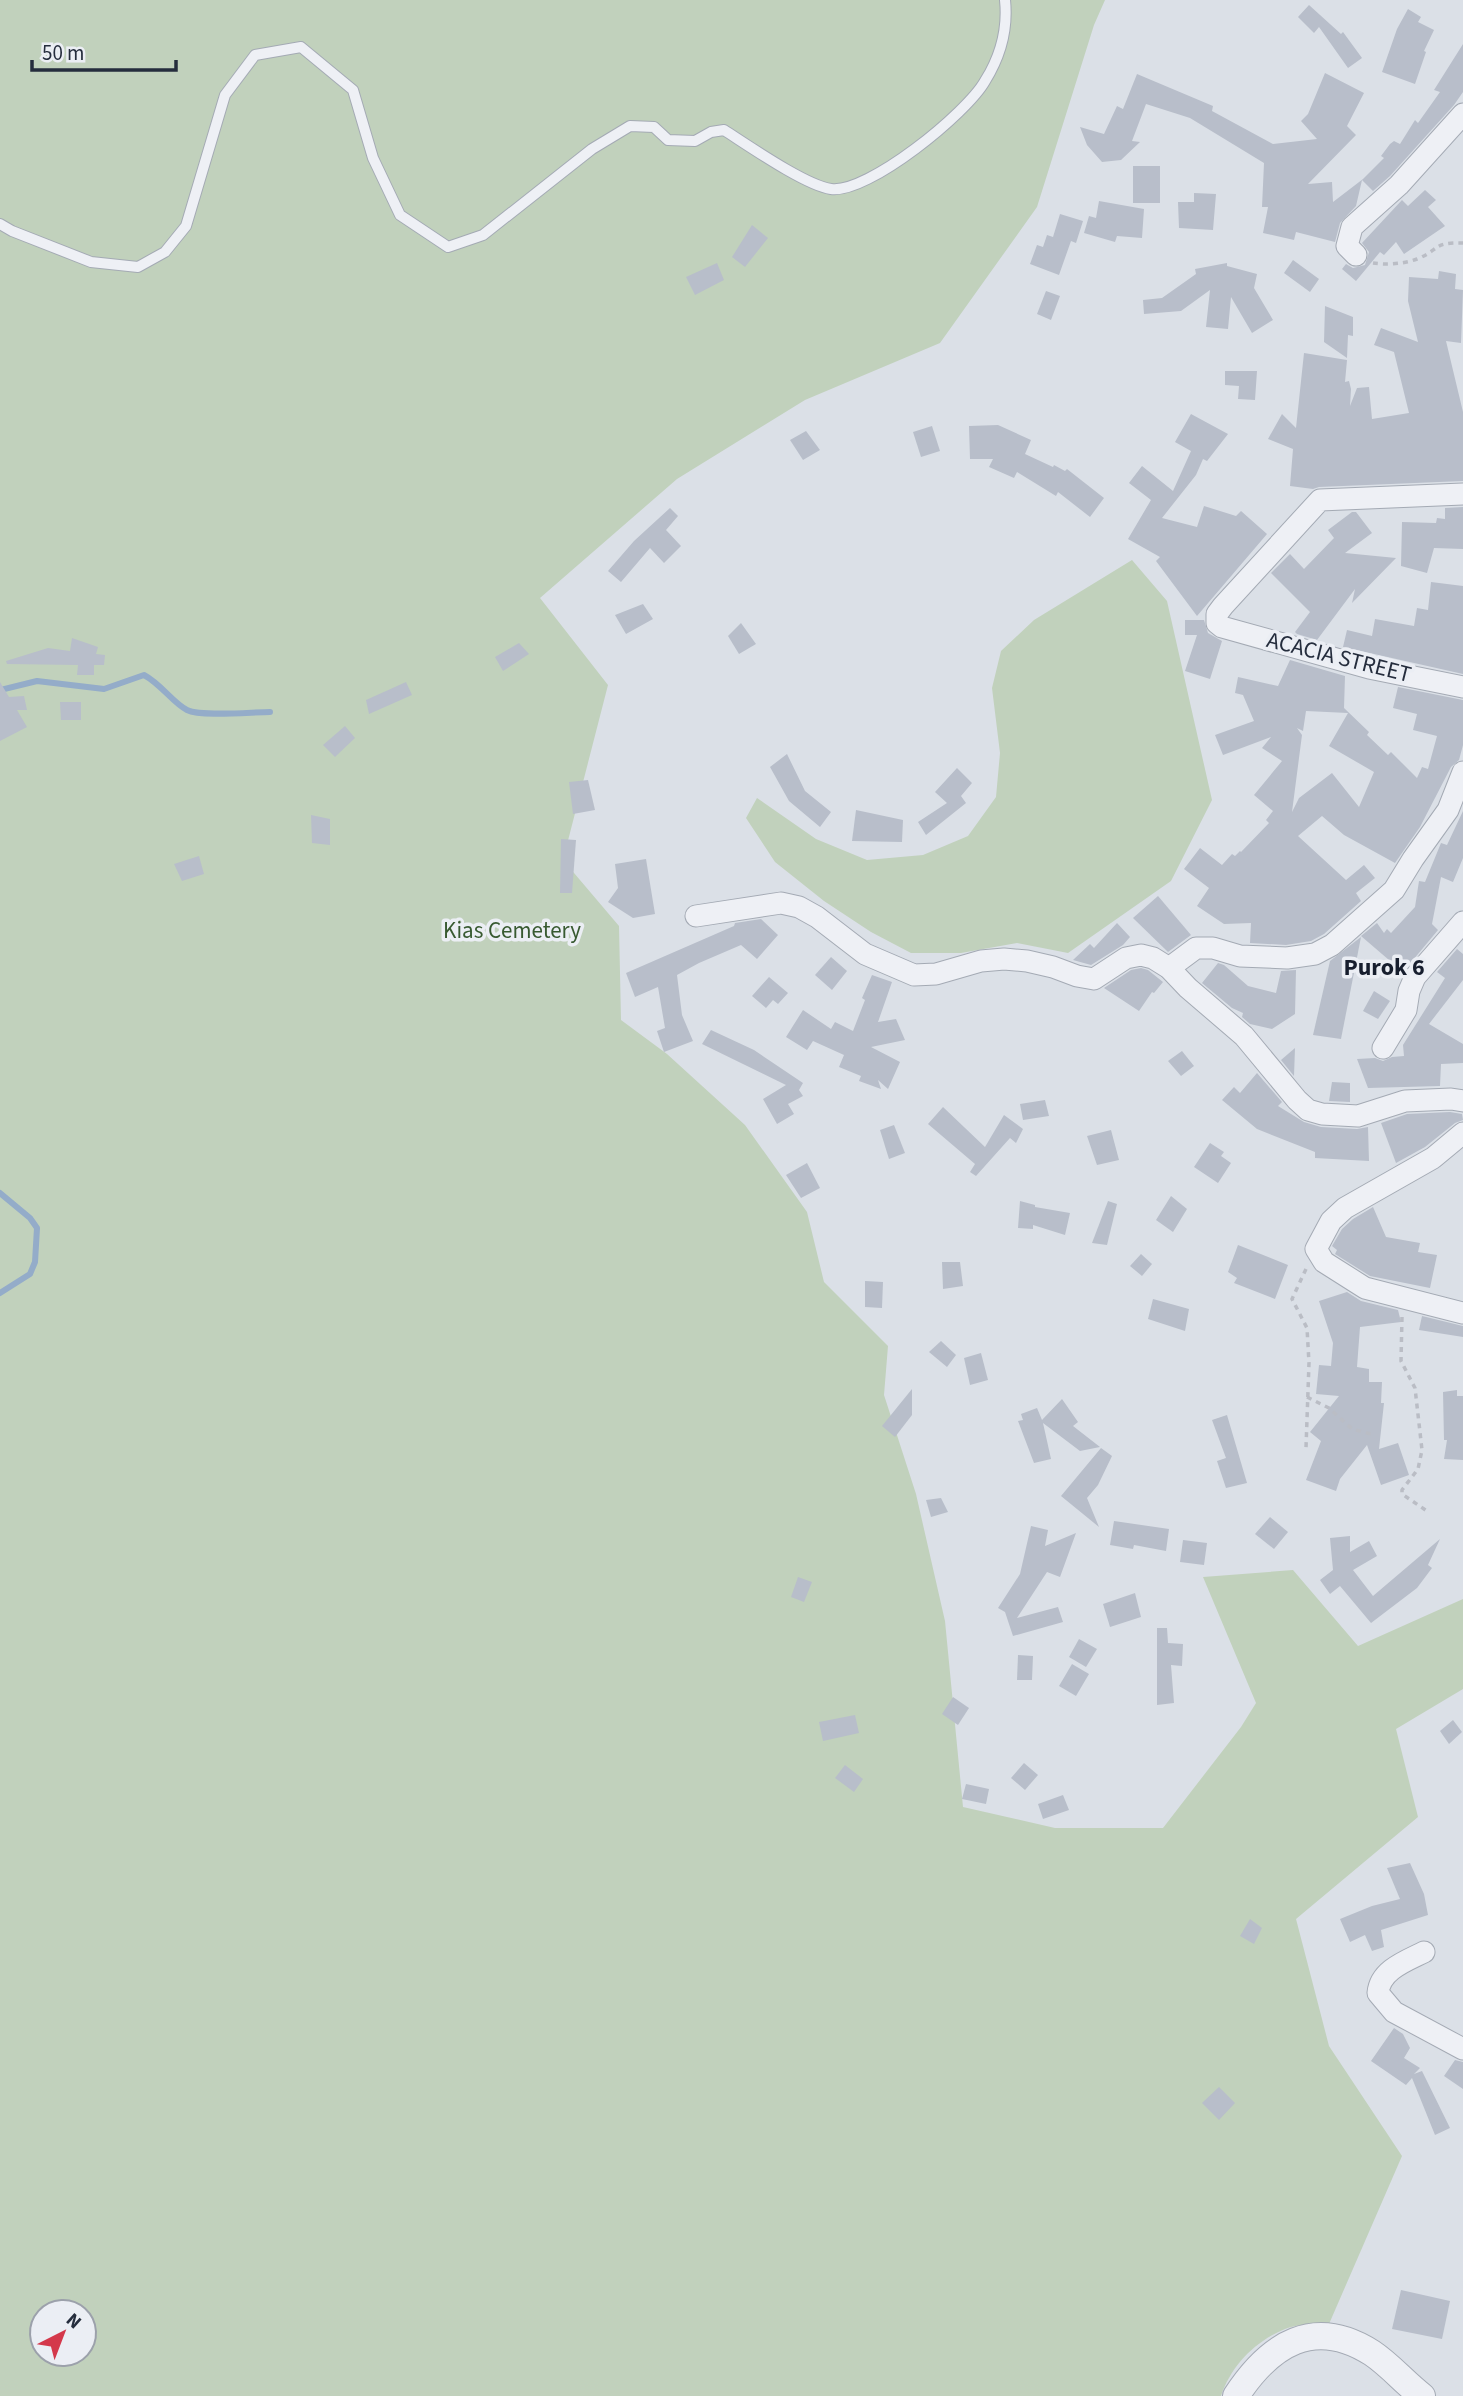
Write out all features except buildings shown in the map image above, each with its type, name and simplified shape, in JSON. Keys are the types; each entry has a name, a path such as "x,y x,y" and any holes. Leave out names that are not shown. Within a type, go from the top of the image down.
{"street":[{"path":"1356,255 1347,246 1352,227 1399,186 1463,114"},
{"name":"ACACIA STREET","path":"1463,494 1320,500 1217,614 1217,623 1222,627 1369,668 1463,687"},
{"path":"1170,968 1196,948 1213,948 1240,956 1287,958 1315,954 1332,945 1394,890 1448,810 1463,772"},
{"path":"696,916 781,903 799,907 817,917 865,954 914,975 936,974 981,961 1004,959 1040,964 1087,979 1099,977 1126,958 1141,955 1153,958 1170,968 1188,988 1244,1036 1308,1110 1322,1114 1358,1116 1405,1101 1463,1101"},
{"path":"1383,1048 1406,1010 1415,977 1463,922"},
{"path":"1463,1133 1433,1158 1345,1208 1331,1221 1317,1249 1324,1262 1364,1288 1463,1313"},
{"path":"1424,1952 1394,1967 1379,1985 1378,1993 1394,2012 1463,2049"},
{"path":"1236,2396 1248,2377 1267,2358 1295,2339 1322,2336 1339,2337 1373,2354 1422,2396"}],"lane":[{"path":"0,224 91,262 138,267 165,252 186,226 225,95 255,55 301,47 353,90 373,158 400,215 448,247 483,235 592,149 630,126 654,127 668,140 695,141 711,132 724,130 813,184 834,189 856,185 897,162 958,115 984,84 1002,49 1005,0"}],"path":[{"path":"1356,255 1374,264 1389,264 1417,259 1444,242 1463,243"},
{"path":"1307,1448 1307,1328 1292,1298 1317,1249"},
{"path":"1393,1294 1401,1304 1401,1361 1415,1388 1422,1450 1422,1461 1402,1494 1427,1511"},
{"path":"1307,1396 1329,1408 1352,1429 1371,1434"}],"green space":[{"name":"Kias Cemetery","path":"0,0 1105,0 1094,25 1037,207 940,343 805,400 677,479 540,598 608,685 563,860 619,926 621,1020 667,1054 745,1125 807,1212 824,1282 888,1346 884,1395 916,1494 945,1621 963,1807 1055,1828 1163,1828 1241,1727 1256,1703 1203,1577 1293,1570 1358,1646 1463,1599 1463,1689 1396,1729 1418,1817 1296,1919 1329,2046 1402,2156 1329,2324 1290,2327 1264,2340 1238,2365 1221,2396 0,2396"},
{"path":"1132,560 1167,601 1212,800 1171,881 1068,953 1017,943 961,953 911,953 871,932 824,901 775,862 746,818 757,798 816,839 867,860 923,855 968,836 996,797 1000,753 992,688 1001,651 1034,620"}],"waterway":[{"path":"0,690 37,681 104,689 144,675 187,710 215,714 270,712"},
{"path":"0,1193 30,1218 37,1228 35,1262 30,1274 0,1293"}],"district":[{"name":"Purok 6","path":"1384,967"}]}
